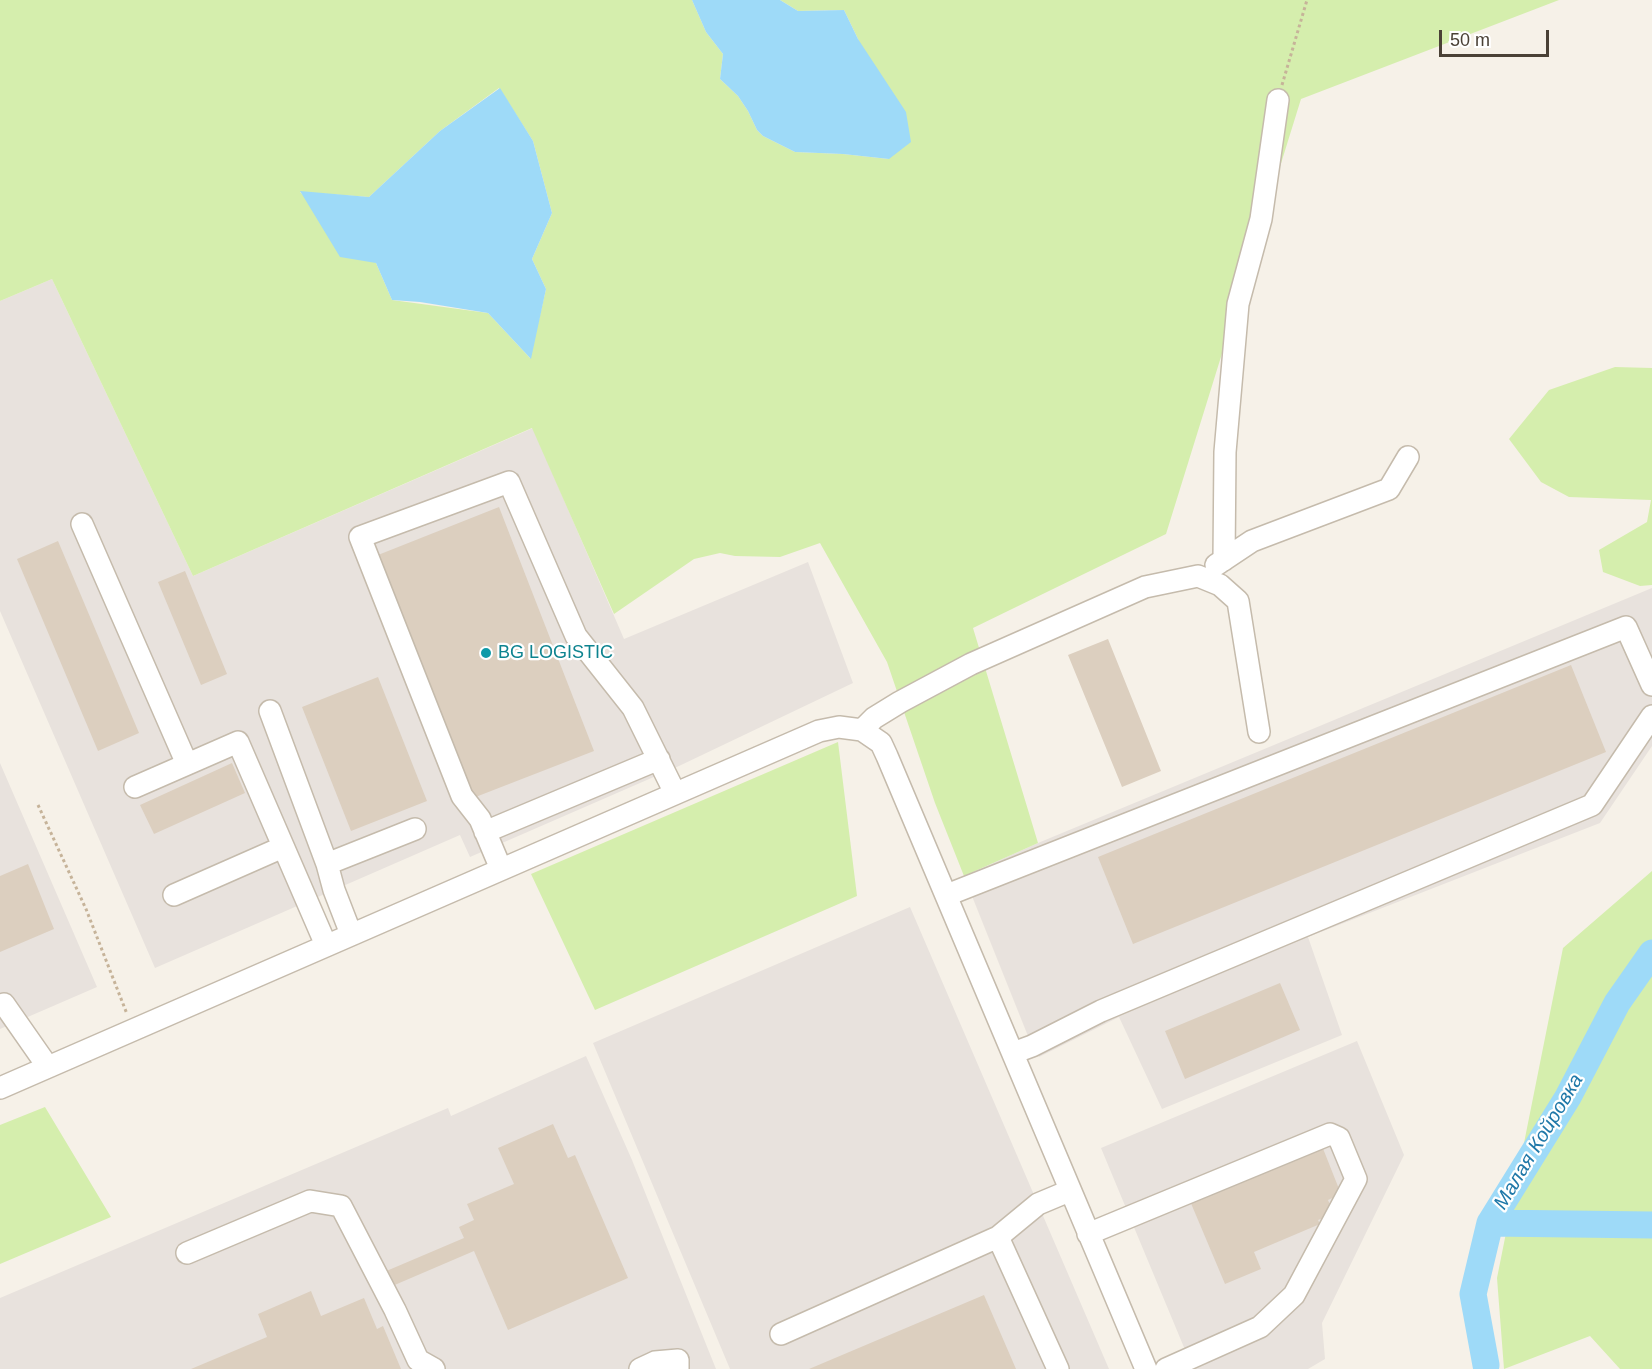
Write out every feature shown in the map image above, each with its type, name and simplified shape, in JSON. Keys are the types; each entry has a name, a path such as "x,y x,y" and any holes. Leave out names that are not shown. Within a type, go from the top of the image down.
{"street":[{"path":"1224,560 1225,452 1238,304 1261,219 1278,100"},
{"path":"862,730 874,718 892,707 971,664 1145,587 1198,576 1252,541 1389,489 1408,458"},
{"path":"501,869 480,819 462,796 360,537 509,482 576,636 633,708 675,793"},
{"path":"82,524 187,764"},
{"path":"1198,576 1220,585 1238,601 1259,732"},
{"path":"947,895 1626,627 1652,685"},
{"path":"270,711 351,934"},
{"path":"1013,1053 1032,1046 1101,1011 1592,805 1652,716"},
{"path":"0,1088 819,731 838,727 862,730 881,743 1146,1369"},
{"path":"135,787 238,742 326,945"},
{"path":"484,831 659,759"},
{"path":"327,864 415,829"},
{"path":"174,895 284,847"},
{"path":"2,1004 48,1067"},
{"path":"1088,1234 1330,1134 1339,1137 1356,1179 1294,1295 1260,1328 1166,1369"},
{"path":"781,1334 998,1237 1038,1204 1070,1191"},
{"path":"187,1253 310,1201 341,1206 418,1360 434,1369"},
{"path":"998,1237 1058,1369"},
{"path":"640,1369 655,1362 678,1360 678,1369"}],"path":[{"path":"1278,100 1307,0"},
{"path":"38,805 86,909 134,1029"}],"shaded area":[{"path":"52,279 193,576 533,428 624,639 808,562 853,683 679,766 470,857 460,835 155,968 0,611 0,301"},
{"path":"1652,588 1652,746 1600,823 1308,937 1342,1035 1162,1109 1119,1017 1039,1057 1032,1046 964,876 1038,843"},
{"path":"0,763 97,987 0,1029"},
{"path":"910,907 1109,1369 730,1369 593,1043"},
{"path":"1357,1041 1404,1155 1322,1323 1325,1359 1308,1369 1193,1369 1101,1148"},
{"path":"586,1056 632,1160 716,1369 0,1369 0,1298 448,1108 451,1116"}],"green space":[{"path":"0,0 692,0 706,32 723,54 720,79 738,96 757,130 763,136 795,152 889,159 858,39 844,10 798,11 780,0 1559,0 1301,99 1166,534 973,628 1038,843 964,876 935,803 887,662 820,543 780,557 735,556 720,553 694,559 614,614 532,428 193,576 52,279 0,301","holes":["499,88 533,141 552,213 532,259 546,289 530,358 488,313 392,300 376,263 300,192 369,197 440,131"]},
{"path":"1615,367 1652,368 1652,585 1640,586 1603,572 1599,550 1647,522 1651,500 1569,497 1541,482 1509,439 1549,390"},
{"path":"838,742 857,896 595,1010 531,874"},
{"path":"1652,871 1652,1369 1620,1369 1590,1336 1504,1369 1497,1278 1563,948"},
{"path":"45,1107 111,1217 0,1264 0,1125"}],"water":[{"path":"692,0 780,0 798,11 844,10 858,39 906,112 911,142 889,159 795,152 763,136 757,130 738,96 720,79 723,54 706,32"},
{"path":"500,88 533,141 552,213 532,259 546,289 531,359 488,313 392,300 376,263 340,257 300,191 369,197 440,131"}],"building":[{"name":"BG LOGISTIC","path":"499,507 594,751 473,798 378,555"},
{"path":"58,541 139,733 98,751 17,559"},
{"path":"185,571 227,674 201,685 158,582"},
{"path":"1108,639 1161,771 1122,787 1068,655"},
{"path":"1571,665 1606,752 1133,944 1098,857"},
{"path":"378,677 427,801 351,831 302,707"},
{"path":"232,763 245,793 154,834 140,805"},
{"path":"28,864 54,929 0,952 0,876"},
{"path":"1280,983 1300,1030 1185,1079 1165,1031"},
{"path":"553,1124 568,1158 575,1155 628,1278 508,1330 474,1251 390,1287 384,1272 464,1238 459,1227 474,1220 467,1204 514,1184 498,1148"},
{"path":"1322,1146 1341,1194 1328,1200 1334,1214 1318,1220 1320,1224 1254,1252 1261,1269 1225,1284 1190,1201"},
{"path":"311,1291 321,1316 364,1298 377,1329 383,1326 401,1369 191,1369 267,1337 258,1314"},
{"path":"984,1295 1016,1369 809,1369"}],"waterway":[{"name":"Малая Койровка","path":"1652,953 1617,1003 1568,1097 1490,1223 1652,1225"},
{"path":"1486,1365 1473,1294 1490,1223"}],"place":[{"name":"BG LOGISTIC","path":"486,653"}]}
